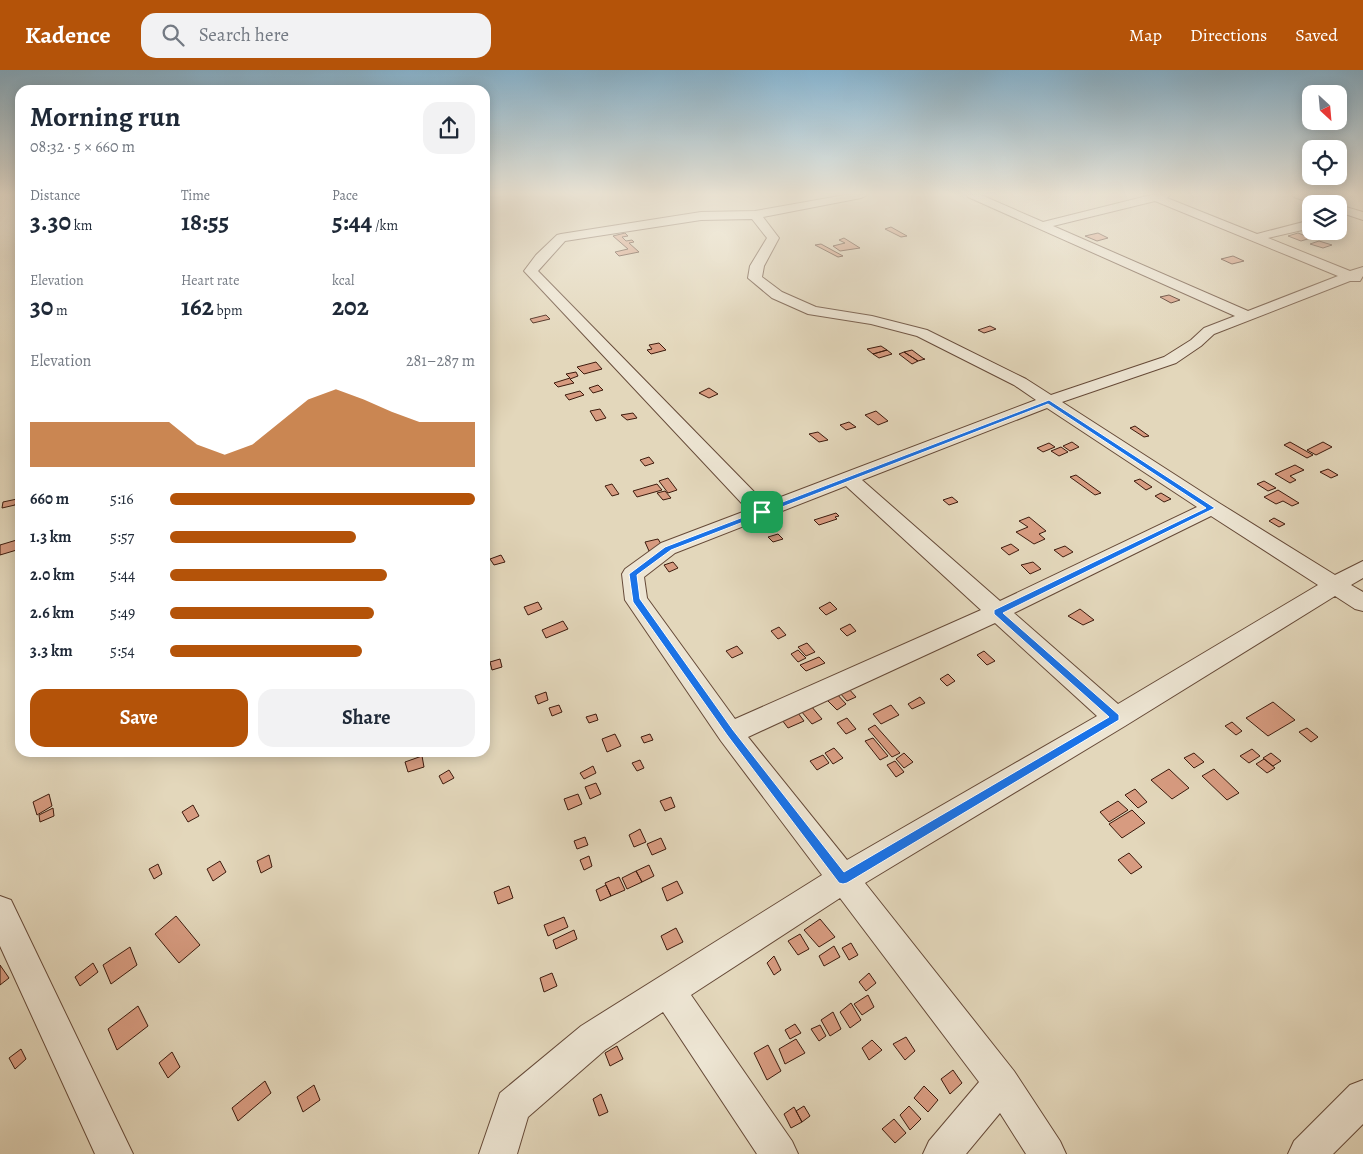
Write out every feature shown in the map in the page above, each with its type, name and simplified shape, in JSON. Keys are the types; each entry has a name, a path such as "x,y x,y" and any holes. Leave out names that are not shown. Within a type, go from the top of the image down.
{"street":[{"path":"554,246 540,258 531,271 762,512"},
{"path":"769,246 757,266 755,278 777,295 814,311 872,320 922,333 1020,382 1363,604"},
{"path":"1090,246 1247,316"},
{"path":"1276,246 1358,276"},
{"path":"1047,1154 1002,1083 730,733 636,600 633,574 668,548 1049,401 1170,360 1210,331 1358,276"},
{"path":"849,479 1116,718"},
{"path":"730,733 997,612 1212,508"},
{"path":"498,1154 513,1106 593,1038 843,879 1116,718 1363,568"},
{"path":"0,911 114,1154"},
{"path":"668,990 779,1154"},
{"path":"942,1154 1002,1083"},
{"path":"1307,1154 1363,1098"}],"building":[{"path":"624,246 632,246 639,252 619,256 615,252 628,249"},
{"path":"816,246 824,246 843,256 838,257"},
{"path":"833,246 856,246 860,248 840,251"},
{"path":"1315,246 1330,246 1323,248"},
{"path":"1233,256 1244,261 1232,264 1221,259"},
{"path":"1169,295 1180,300 1171,303 1160,297"},
{"path":"546,315 550,319 533,323 530,319"},
{"path":"990,326 996,329 984,333 978,330"},
{"path":"659,343 666,350 651,354 647,350 652,349 649,345"},
{"path":"881,346 887,350 873,354 867,349"},
{"path":"887,350 892,354 879,358 873,354"},
{"path":"912,350 925,359 918,361 904,352"},
{"path":"904,352 918,361 912,364 899,354"},
{"path":"596,362 602,369 584,374 577,367"},
{"path":"576,372 578,376 570,379 574,383 558,387 554,383 570,378 566,374"},
{"path":"598,385 603,390 593,393 589,388"},
{"path":"709,388 718,394 709,398 699,393"},
{"path":"580,391 584,395 569,400 565,395"},
{"path":"600,409 606,418 596,421 590,411"},
{"path":"876,411 888,421 878,425 865,415"},
{"path":"633,413 637,418 627,420 621,415"},
{"path":"849,422 856,427 846,430 840,425"},
{"path":"1135,426 1149,436 1144,437 1130,428"},
{"path":"818,432 828,440 819,442 809,434"},
{"path":"1072,442 1079,447 1070,451 1063,446"},
{"path":"1290,442 1313,455 1307,458 1284,445"},
{"path":"1323,442 1332,447 1316,455 1307,450"},
{"path":"1049,443 1055,447 1043,452 1037,448"},
{"path":"1061,447 1068,452 1059,456 1051,451"},
{"path":"649,457 654,463 645,466 640,460"},
{"path":"1295,465 1304,470 1290,476 1296,480 1290,483 1275,474"},
{"path":"1328,469 1338,475 1331,478 1320,472"},
{"path":"1076,475 1101,493 1095,495 1070,477"},
{"path":"668,478 677,490 668,493 659,481"},
{"path":"1140,479 1152,487 1146,490 1134,481"},
{"path":"1264,481 1276,488 1268,491 1257,484"},
{"path":"612,484 619,494 612,496 605,486"},
{"path":"657,484 662,490 637,497 633,491"},
{"path":"1278,490 1299,503 1292,506 1283,501 1276,504 1264,497"},
{"path":"665,491 671,498 663,500 657,493"},
{"path":"1161,493 1171,499 1164,502 1155,496"},
{"path":"952,497 958,502 949,505 943,500"},
{"path":"15,499 15,505 2,508 3,502"},
{"path":"836,513 839,516 835,517 837,519 819,525 814,520"},
{"path":"1029,517 1046,531 1039,534 1045,539 1034,544 1016,532 1028,527 1019,521"},
{"path":"1274,518 1285,524 1279,527 1269,521"},
{"path":"778,534 783,539 773,542 768,537"},
{"path":"658,539 663,547 649,551 645,542"},
{"path":"15,540 15,550 0,555 0,545"},
{"path":"1011,544 1019,550 1009,555 1001,548"},
{"path":"1065,546 1073,552 1063,557 1054,550"},
{"path":"501,555 505,562 494,565 490,559"},
{"path":"673,562 678,568 669,572 664,565"},
{"path":"1033,562 1041,569 1030,574 1021,565"},
{"path":"538,602 542,609 528,615 524,607"},
{"path":"830,602 837,609 826,615 819,608"},
{"path":"1080,609 1094,620 1083,625 1068,616"},
{"path":"563,621 568,629 546,638 542,630"},
{"path":"850,624 856,631 847,636 840,629"},
{"path":"779,627 786,635 778,639 771,631"},
{"path":"807,643 815,652 806,656 798,647"},
{"path":"737,646 743,653 732,658 726,651"},
{"path":"798,650 806,658 798,662 791,654"},
{"path":"984,651 995,661 987,665 977,655"},
{"path":"819,657 825,663 806,671 800,665"},
{"path":"500,659 502,667 492,670 490,662"},
{"path":"948,674 955,681 947,686 940,679"},
{"path":"848,688 856,697 847,701 839,692"},
{"path":"546,692 548,700 538,704 535,696"},
{"path":"836,693 846,704 837,710 826,699"},
{"path":"920,697 925,703 912,709 908,704"},
{"path":"1273,702 1295,720 1268,736 1246,718"},
{"path":"559,705 562,712 552,716 549,708"},
{"path":"891,705 899,715 881,724 873,714"},
{"path":"811,706 822,719 812,724 801,711"},
{"path":"798,713 804,721 788,728 782,720"},
{"path":"596,714 598,720 589,723 586,717"},
{"path":"847,718 856,729 846,734 837,723"},
{"path":"1232,722 1242,731 1236,735 1225,726"},
{"path":"875,725 900,753 892,757 868,729"},
{"path":"1307,728 1318,737 1311,742 1299,732"},
{"path":"615,734 621,746 607,752 602,739"},
{"path":"650,734 653,740 644,743 641,737"},
{"path":"873,738 888,756 880,760 865,741"},
{"path":"834,748 843,758 833,764 825,753"},
{"path":"1252,749 1260,756 1249,763 1240,756"},
{"path":"904,753 913,762 904,768 896,759"},
{"path":"1194,753 1204,762 1194,768 1184,758"},
{"path":"1271,753 1281,761 1273,766 1263,758"},
{"path":"823,755 829,763 817,770 810,761"},
{"path":"422,757 424,767 408,772 405,762"},
{"path":"1264,759 1275,768 1267,773 1256,764"},
{"path":"640,760 644,768 637,771 632,763"},
{"path":"895,761 904,772 896,777 887,765"},
{"path":"593,766 596,773 584,779 580,773"},
{"path":"1169,769 1189,788 1172,799 1151,780"},
{"path":"1214,769 1239,793 1227,800 1202,776"},
{"path":"449,770 454,778 443,784 439,776"},
{"path":"596,783 601,794 590,799 585,787"},
{"path":"1135,789 1147,802 1138,808 1125,795"},
{"path":"49,794 52,806 37,815 33,802"},
{"path":"578,794 582,804 568,810 564,799"},
{"path":"671,797 675,807 665,811 660,801"},
{"path":"1118,801 1128,810 1109,822 1100,812"},
{"path":"193,805 199,816 188,822 182,812"},
{"path":"53,808 54,816 40,822 39,815"},
{"path":"1132,810 1145,823 1122,838 1109,824"},
{"path":"640,829 646,842 634,847 629,835"},
{"path":"585,837 588,845 577,849 574,841"},
{"path":"661,838 666,849 652,855 647,844"},
{"path":"1129,853 1142,867 1131,874 1118,860"},
{"path":"269,855 272,867 261,873 257,861"},
{"path":"589,856 592,866 584,870 580,860"},
{"path":"220,861 226,872 213,881 207,869"},
{"path":"158,864 162,874 154,879 149,869"},
{"path":"649,865 654,876 642,882 636,871"},
{"path":"636,871 642,882 627,889 622,878"},
{"path":"619,877 625,890 611,896 605,883"},
{"path":"677,881 683,893 667,901 662,888"},
{"path":"606,885 611,896 600,901 596,890"},
{"path":"509,886 513,898 498,904 494,892"},
{"path":"176,916 200,945 179,963 155,934"},
{"path":"564,917 568,927 548,936 544,925"},
{"path":"820,919 835,937 819,947 804,930"},
{"path":"676,928 683,942 667,950 661,936"},
{"path":"574,930 577,939 556,949 553,940"},
{"path":"800,934 809,949 798,955 788,941"},
{"path":"851,943 858,955 849,960 842,948"},
{"path":"834,946 840,957 824,966 819,956"},
{"path":"130,947 137,965 111,984 103,965"},
{"path":"774,956 781,970 774,975 767,963"},
{"path":"93,963 98,972 80,986 75,977"},
{"path":"0,965 9,978 0,985"},
{"path":"552,973 557,986 544,992 540,978"},
{"path":"869,973 876,983 866,991 859,982"},
{"path":"868,995 874,1007 862,1015 854,1004"},
{"path":"851,1003 861,1020 850,1028 840,1012"},
{"path":"138,1006 148,1026 117,1050 108,1029"},
{"path":"833,1012 841,1029 830,1036 821,1020"},
{"path":"795,1024 801,1033 790,1039 785,1030"},
{"path":"820,1025 826,1036 819,1041 811,1029"},
{"path":"906,1037 915,1051 905,1060 893,1044"},
{"path":"796,1039 805,1053 785,1064 779,1049"},
{"path":"872,1040 882,1050 869,1060 862,1048"},
{"path":"768,1045 781,1071 767,1080 754,1053"},
{"path":"617,1046 623,1059 610,1066 605,1053"},
{"path":"21,1049 26,1059 15,1069 9,1058"},
{"path":"172,1052 180,1067 168,1078 159,1063"},
{"path":"953,1070 962,1083 950,1094 941,1079"},
{"path":"265,1081 271,1093 238,1121 232,1108"},
{"path":"314,1085 320,1100 303,1112 297,1097"},
{"path":"924,1086 938,1100 928,1112 914,1098"},
{"path":"601,1094 608,1112 599,1116 593,1099"},
{"path":"804,1106 810,1116 802,1122 796,1111"},
{"path":"909,1106 921,1119 910,1130 900,1115"},
{"path":"794,1107 802,1122 791,1128 784,1114"},
{"path":"894,1119 906,1133 895,1143 882,1129"}],"route":[{"path":"1049,401 1212,508 997,612 1116,718 843,879 730,733 636,600 633,574 668,548 762,512 1049,401"}]}
